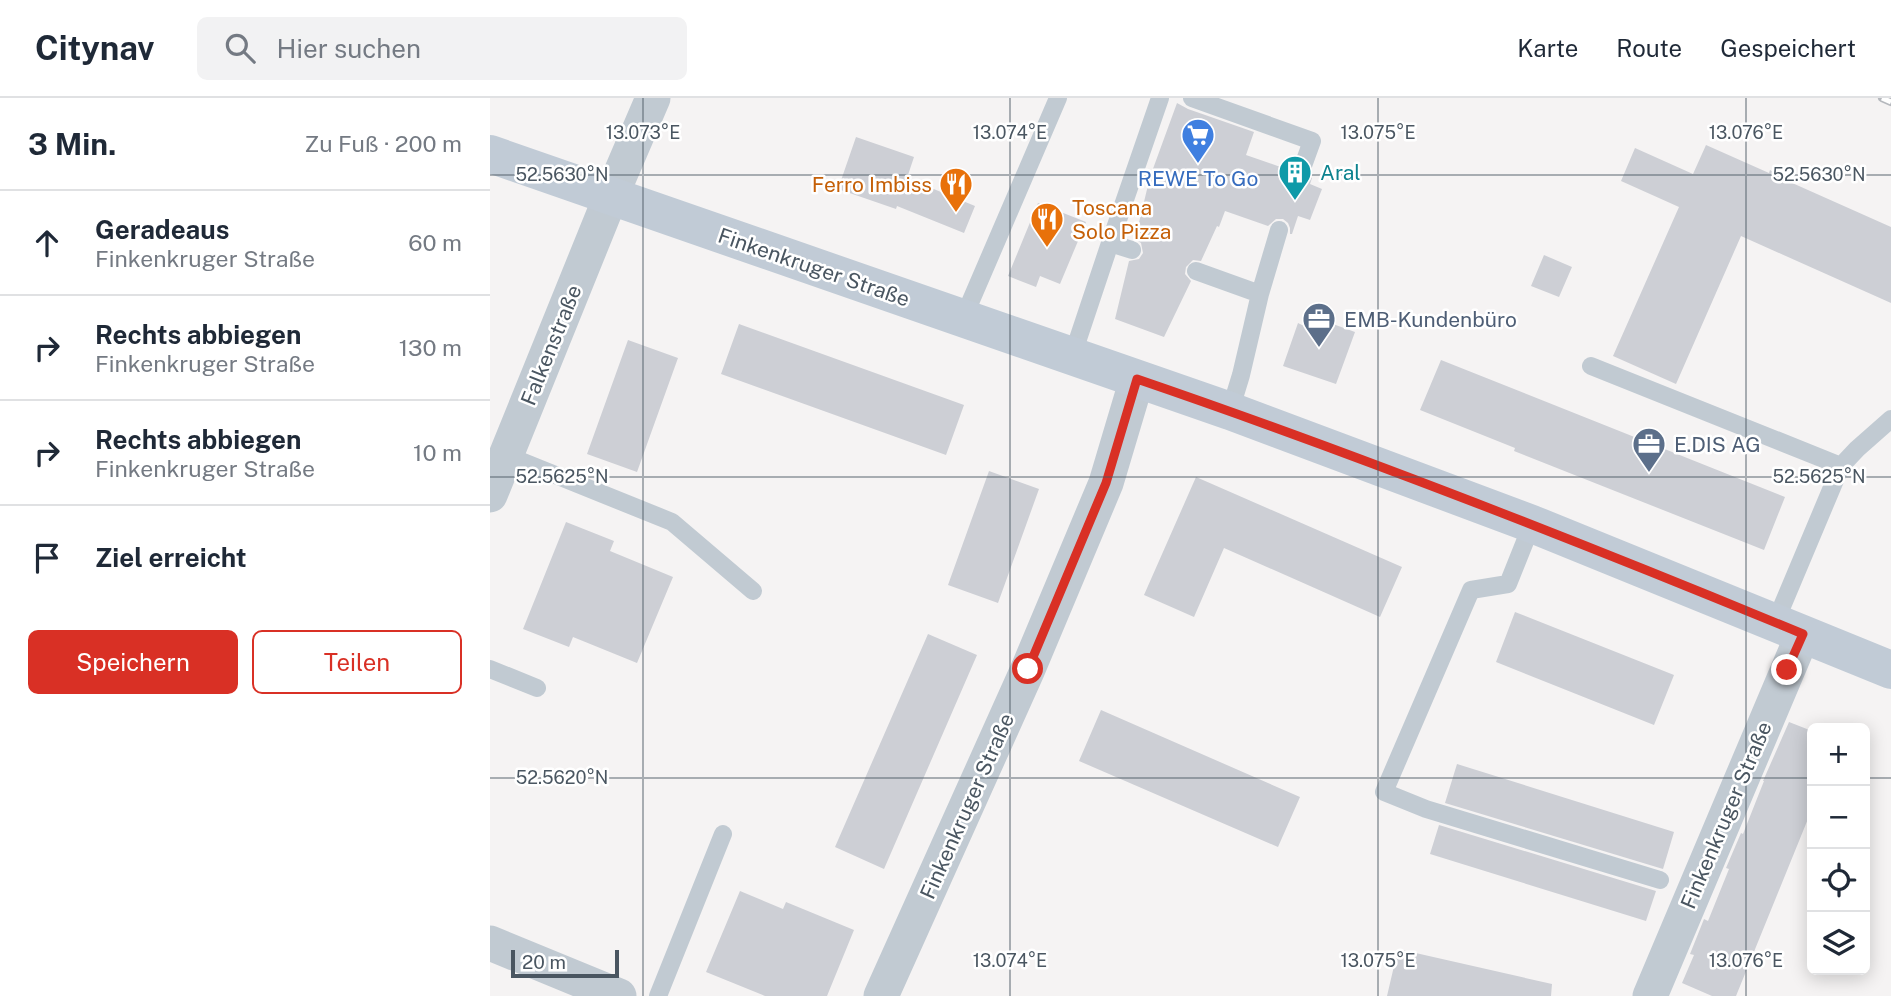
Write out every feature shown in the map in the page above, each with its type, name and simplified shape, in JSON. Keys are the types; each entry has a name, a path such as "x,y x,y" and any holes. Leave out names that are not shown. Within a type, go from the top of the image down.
{"street":[{"name":"Falkenstraße","path":"490,495 653,98"},
{"name":"Finkenkruger Straße","path":"490,154 1230,411 1532,524 1891,670"},
{"name":"Finkenkruger Straße","path":"881,996 1037,648 1106,483 1137,379"},
{"name":"Finkenkruger Straße","path":"1650,996 1789,628"},
{"path":"490,943 619,996"}],"lane":[{"path":"963,319 1058,98"},
{"path":"1072,357 1160,98"},
{"path":"1192,98 1312,141 1300,174"},
{"path":"1230,411 1279,230"},
{"path":"1110,243 1132,250"},
{"path":"1196,271 1260,294"},
{"path":"1591,366 1841,466"},
{"path":"1789,628 1841,466 1891,419"},
{"path":"506,455 672,522 753,591"},
{"path":"1532,524 1508,584 1471,590 1384,792 1426,809 1660,880"},
{"path":"490,669 537,688"},
{"path":"658,996 723,834"}],"building":[{"path":"1177,103 1254,132 1246,155 1289,170 1289,177 1296,184 1303,185 1311,177 1310,184 1322,189 1310,220 1298,216 1292,234 1288,223 1283,219 1276,219 1268,226 1225,211 1201,261 1193,260 1186,267 1185,274 1191,281 1164,337 1115,319 1129,261 1139,259 1143,253 1141,243 1135,239 1150,177"},
{"path":"856,137 914,157 907,178 975,206 964,233 897,206 896,209 838,189"},
{"path":"1706,145 1769,173 1770,170 1790,182 1891,227 1891,303 1741,236 1676,384 1613,356 1679,207 1621,181 1635,148 1693,174"},
{"name":"Toscana Solo Pizza","path":"1038,203 1086,222 1060,284 1040,276 1036,287 1008,276"},
{"path":"1544,255 1572,267 1559,297 1531,286"},
{"name":"EMB-Kundenbüro","path":"1308,315 1355,332 1336,384 1283,366 1298,323 1304,326"},
{"path":"739,324 964,405 946,455 721,374"},
{"path":"628,340 678,358 637,472 587,454"},
{"name":"E.DIS AG","path":"1441,360 1785,497 1764,550 1514,451 1515,448 1420,410"},
{"path":"989,471 1039,489 998,603 948,585"},
{"path":"1196,477 1402,567 1380,617 1224,548 1194,617 1144,595"},
{"path":"566,522 614,541 610,551 673,577 637,663 573,637 569,647 523,629"},
{"path":"1515,612 1674,675 1654,725 1496,662"},
{"path":"928,634 977,655 884,869 835,847"},
{"path":"1101,710 1300,797 1278,847 1079,761"},
{"path":"1789,722 1807,729 1807,821 1736,996 1712,996 1682,983 1694,955 1690,954 1704,919 1708,921 1729,869 1726,868 1741,833 1743,834"},
{"path":"1457,764 1674,832 1663,869 1445,803"},
{"path":"1439,825 1656,891 1646,921 1430,854"},
{"path":"740,891 783,909 786,902 854,930 827,996 765,996 706,972"},
{"path":"1398,949 1552,984 1551,996 1387,996"}],"railway":[{"path":"1882,98 1891,102"}],"place":[{"name":"REWE To Go","path":"1198,165"},
{"name":"Aral","path":"1295,202"},
{"name":"Ferro Imbiss","path":"956,214"},
{"name":"Toscana Solo Pizza","path":"1047,249"},
{"name":"EMB-Kundenbüro","path":"1319,349"},
{"name":"E.DIS AG","path":"1649,474"}],"route":[{"path":"1028,669 1106,483 1137,379 1532,524 1803,634 1787,670"}]}
